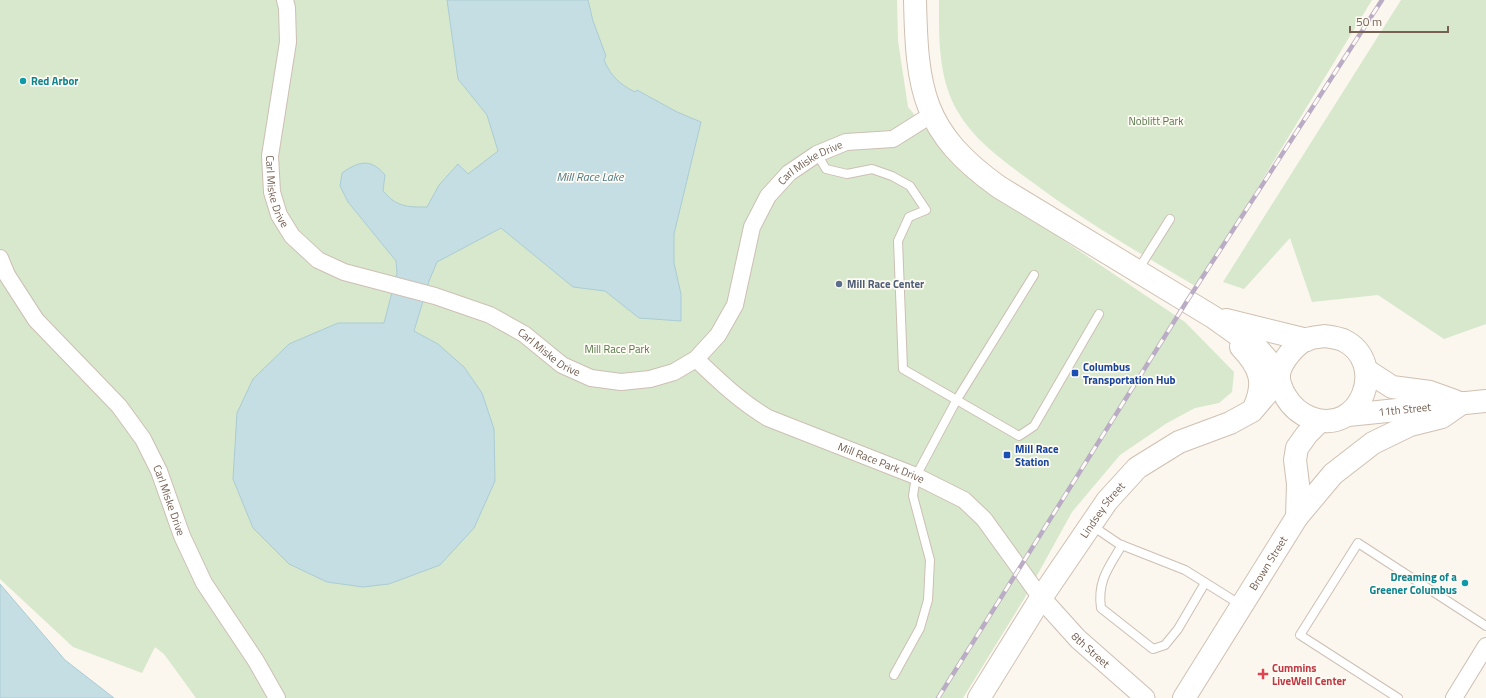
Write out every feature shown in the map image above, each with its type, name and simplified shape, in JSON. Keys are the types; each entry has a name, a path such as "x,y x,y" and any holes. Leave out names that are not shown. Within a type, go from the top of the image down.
{"main road":[{"path":"915,0 916,39 919,68 921,82 931,116 953,147 982,174 1213,317 1258,349 1279,376 1286,397 1300,413 1320,421 1334,420 1348,414 1360,402 1366,387 1366,370 1358,353 1344,341 1325,336 1307,340 1294,348 1279,376"},
{"path":"1213,317 1307,340"},
{"path":"1213,317 1251,358 1260,375 1261,387 1259,398 1252,411"},
{"name":"11th Street","path":"1366,370 1392,387 1430,392 1462,403"},
{"name":"Lindsey Street","path":"979,698 1041,598 1107,500 1137,468 1179,442 1230,423 1252,411 1279,376"},
{"name":"11th Street","path":"1348,414 1486,401"},
{"name":"Brown Street","path":"1184,698 1297,517 1333,474 1373,444 1410,425 1442,416 1462,403"},
{"path":"1297,517 1298,484 1295,460 1297,448 1307,434 1320,421"}],"street":[{"name":"Carl Miske Drive","path":"285,0 287,8 288,42 270,156 272,192 278,214 292,236 318,260 344,272 372,278 435,296 490,315 524,334 562,365 591,378 621,382 650,380 674,372 696,359 718,335 735,305 752,227 768,196 789,173 817,154 846,142 893,139 931,116"},
{"name":"Carl Miske Drive","path":"0,258 7,275 36,320 119,406 143,439 159,471 182,536 204,583 256,661 277,698"},
{"name":"Mill Race Park Drive","path":"696,359 751,408 768,418 916,476 964,500 984,519 1041,598"},
{"name":"8th Street","path":"1041,598 1078,639 1144,698"},
{"path":"1454,698 1486,646"}],"lane":[{"path":"817,154 826,169 847,174 872,169 892,176 910,186 926,210 909,218 898,241 903,369 1019,436 1034,426 1099,314"},
{"path":"1138,271 1170,219"},
{"path":"894,675 920,628 928,600 930,560 913,496 916,476 956,400 1034,275"},
{"path":"1091,524 1122,545 1185,570 1241,606"},
{"path":"1398,698 1300,635 1358,543 1486,626"},
{"path":"1122,545 1103,578 1099,593 1101,608 1154,649 1165,645 1178,628 1205,583"}],"green space":[{"name":"Mill Race Park","path":"0,0 897,0 898,41 908,107 962,172 1185,322 1234,372 1232,392 1219,403 1195,408 1167,423 1120,455 1072,512 1024,599 963,698 196,698 164,654 155,647 142,673 73,647 0,579"},
{"name":"Noblitt Park","path":"939,0 1372,0 1197,287 1089,222 998,157 980,141 958,112 951,99 947,86 941,58"},
{"path":"1401,0 1486,0 1486,324 1444,339 1378,295 1312,302 1290,238 1244,289 1223,282"}],"water":[{"name":"Mill Race Lake","path":"447,0 588,0 593,21 606,56 604,60 616,79 624,86 635,92 637,90 677,112 701,122 674,234 674,263 681,294 681,321 639,318 605,291 573,287 501,228 437,262 429,281 414,331 438,344 464,367 482,393 494,429 495,481 474,528 440,565 389,584 363,587 327,582 289,564 253,528 233,479 237,413 253,379 289,344 338,323 384,323 397,273 396,261 348,202 340,186 342,173 359,164 365,163 375,166 385,175 383,191 393,200 402,205 427,207 439,185 458,164 468,174 498,151 487,115 458,79"},
{"path":"0,584 65,660 114,698 0,698"}],"railway":[{"path":"938,698 1187,301 1382,0"}],"place":[{"name":"Red Arbor","path":"23,81"},
{"name":"Mill Race Center","path":"839,284"},
{"name":"Columbus Transportation Hub","path":"1075,373"},
{"name":"Mill Race Station","path":"1007,455"},
{"name":"Dreaming of a Greener Columbus","path":"1465,583"},
{"name":"Cummins LiveWell Center","path":"1263,674"}]}
